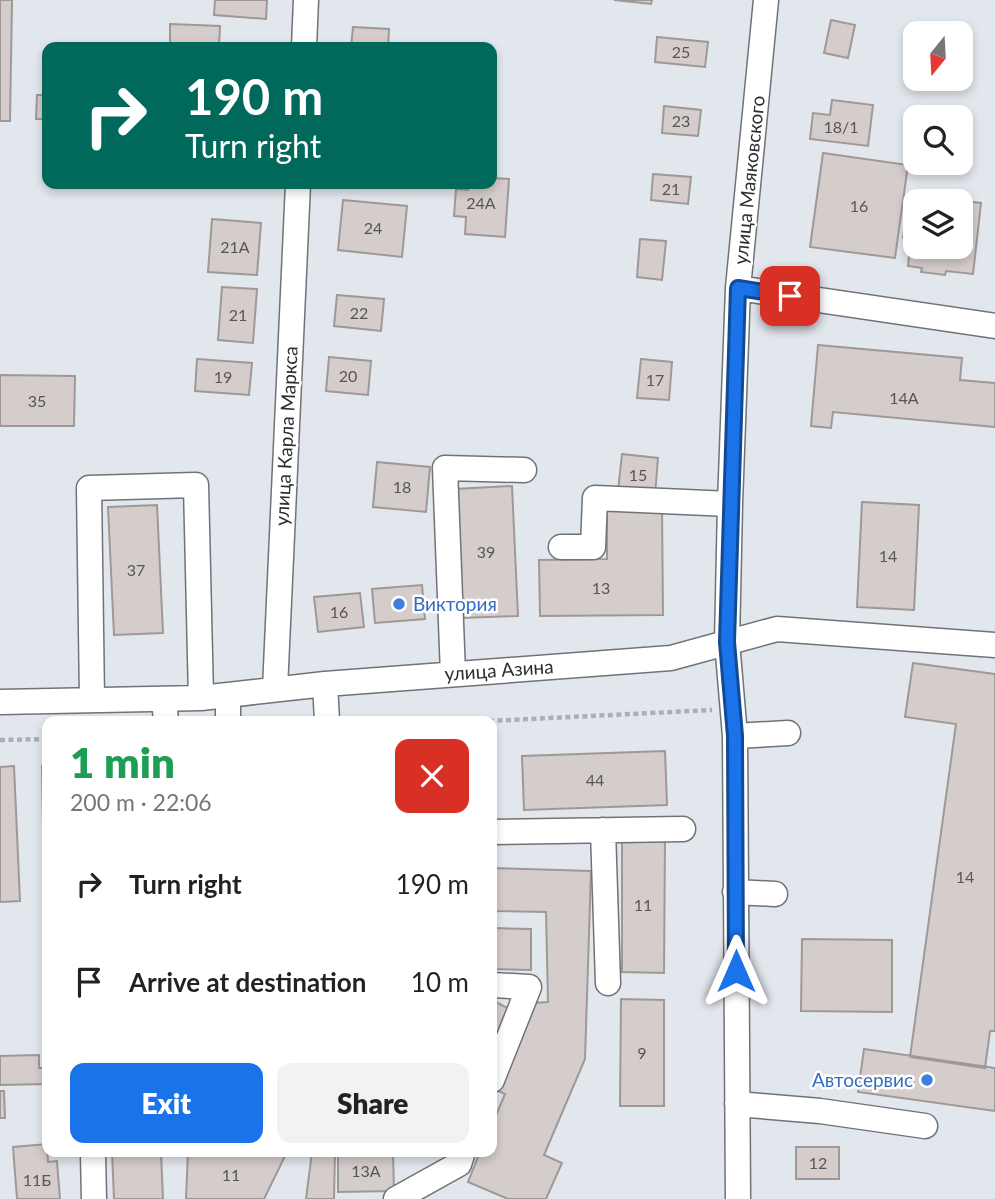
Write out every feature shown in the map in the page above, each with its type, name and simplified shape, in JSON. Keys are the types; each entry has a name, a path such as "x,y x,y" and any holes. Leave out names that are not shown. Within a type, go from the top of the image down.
{"street":[{"path":"304,42 306,0"},
{"name":"улица Маяковского","path":"738,1199 735,736 727,642 730,504 738,288 766,0"},
{"name":"улица Карла Маркса","path":"275,689 298,189"},
{"path":"738,288 995,326"},
{"path":"453,674 444,468 524,470"},
{"path":"92,700 89,488 196,485 201,698"},
{"path":"561,547 593,547 595,498 730,504"},
{"name":"улица Азина","path":"0,702 92,700 165,710 201,698 275,689 671,658 777,629 995,645"},
{"path":"325,684 327,716"},
{"path":"228,696 229,716"},
{"path":"735,736 788,733"},
{"path":"497,832 683,829"},
{"path":"603,830 608,983"},
{"path":"735,892 775,894"},
{"path":"497,985 529,987 497,1067"},
{"path":"737,1104 820,1111 925,1126"},
{"path":"93,1157 94,1199"},
{"path":"396,1199 459,1164 461,1157"}],"path":[{"path":"497,721 732,709"},
{"path":"0,740 42,739"}],"building":[{"path":"0,0 12,0 10,121 0,121"},
{"path":"215,0 267,0 266,19 214,15"},
{"path":"614,0 652,0 651,4"},
{"path":"831,20 855,25 848,58 824,53"},
{"path":"170,24 220,26 219,42 170,42"},
{"path":"353,27 389,29 388,42 352,42"},
{"path":"657,37 708,42 705,67 655,62"},
{"path":"37,95 42,95 42,119 36,119"},
{"path":"832,100 873,105 868,146 810,139 813,113 830,115"},
{"path":"664,106 701,110 698,136 662,133"},
{"path":"823,153 903,164 903,175 907,175 895,258 810,247"},
{"path":"653,174 691,177 688,204 651,200"},
{"path":"497,178 509,179 505,237 465,234 466,217 454,216 456,189 497,189"},
{"path":"343,200 407,206 402,257 338,250"},
{"path":"973,202 981,203 973,274 946,271 945,275 921,272 922,268 908,266 909,259 973,259"},
{"path":"212,219 261,223 257,275 208,272"},
{"path":"640,239 666,241 662,280 637,277"},
{"path":"222,287 257,289 253,343 218,340"},
{"path":"337,295 384,299 381,331 334,326"},
{"path":"818,345 962,358 960,380 995,383 995,427 833,412 831,428 811,426"},
{"path":"329,357 371,361 368,395 326,391"},
{"path":"197,359 252,363 249,395 195,391"},
{"path":"641,359 672,362 669,400 637,398"},
{"path":"0,375 75,376 74,426 0,426"},
{"path":"622,454 658,458 655,495 618,491"},
{"path":"377,462 430,467 426,512 373,507"},
{"path":"512,486 518,616 461,618 455,489"},
{"path":"862,502 919,505 914,610 857,607"},
{"path":"157,505 163,633 114,635 108,507"},
{"path":"607,509 662,509 663,615 540,616 539,560 607,559"},
{"name":"Виктория","path":"422,585 425,619 375,623 372,589"},
{"path":"360,593 364,627 318,632 314,597"},
{"path":"913,663 995,674 995,1031 990,1031 985,1068 910,1057 956,724 905,717"},
{"path":"665,751 667,805 524,810 522,756"},
{"path":"14,766 20,901 0,902 0,767"},
{"path":"622,837 665,837 664,973 622,972"},
{"path":"497,868 591,871 585,1059 544,1155 562,1163 546,1199 508,1199 468,1182 478,1157 497,1157 497,1113 505,1094 497,1090 497,1082 532,1003 548,1002 546,912 497,911"},
{"path":"497,928 531,929 531,970 497,969"},
{"path":"802,939 892,940 892,1012 801,1011"},
{"path":"621,999 664,1000 664,1106 620,1106"},
{"path":"497,1003 515,1012 497,1046"},
{"name":"Автосервис","path":"864,1049 995,1068 995,1111 858,1092"},
{"path":"39,1055 42,1084 0,1085 0,1056"},
{"path":"0,1091 4,1091 5,1118 0,1118"},
{"path":"42,1144 42,1157 48,1157 48,1162 57,1161 60,1199 17,1199 13,1147"},
{"path":"796,1147 839,1147 839,1179 796,1179"},
{"path":"112,1157 161,1157 163,1199 114,1199"},
{"path":"188,1157 285,1157 264,1199 186,1199"},
{"path":"311,1157 335,1157 334,1199 306,1199"},
{"path":"338,1157 393,1157 394,1191 338,1192"}],"place":[{"name":"Виктория","path":"399,604"},
{"name":"Автосервис","path":"927,1080"}],"route":[{"path":"736,971 735,736 727,642 738,288 790,296"}]}
